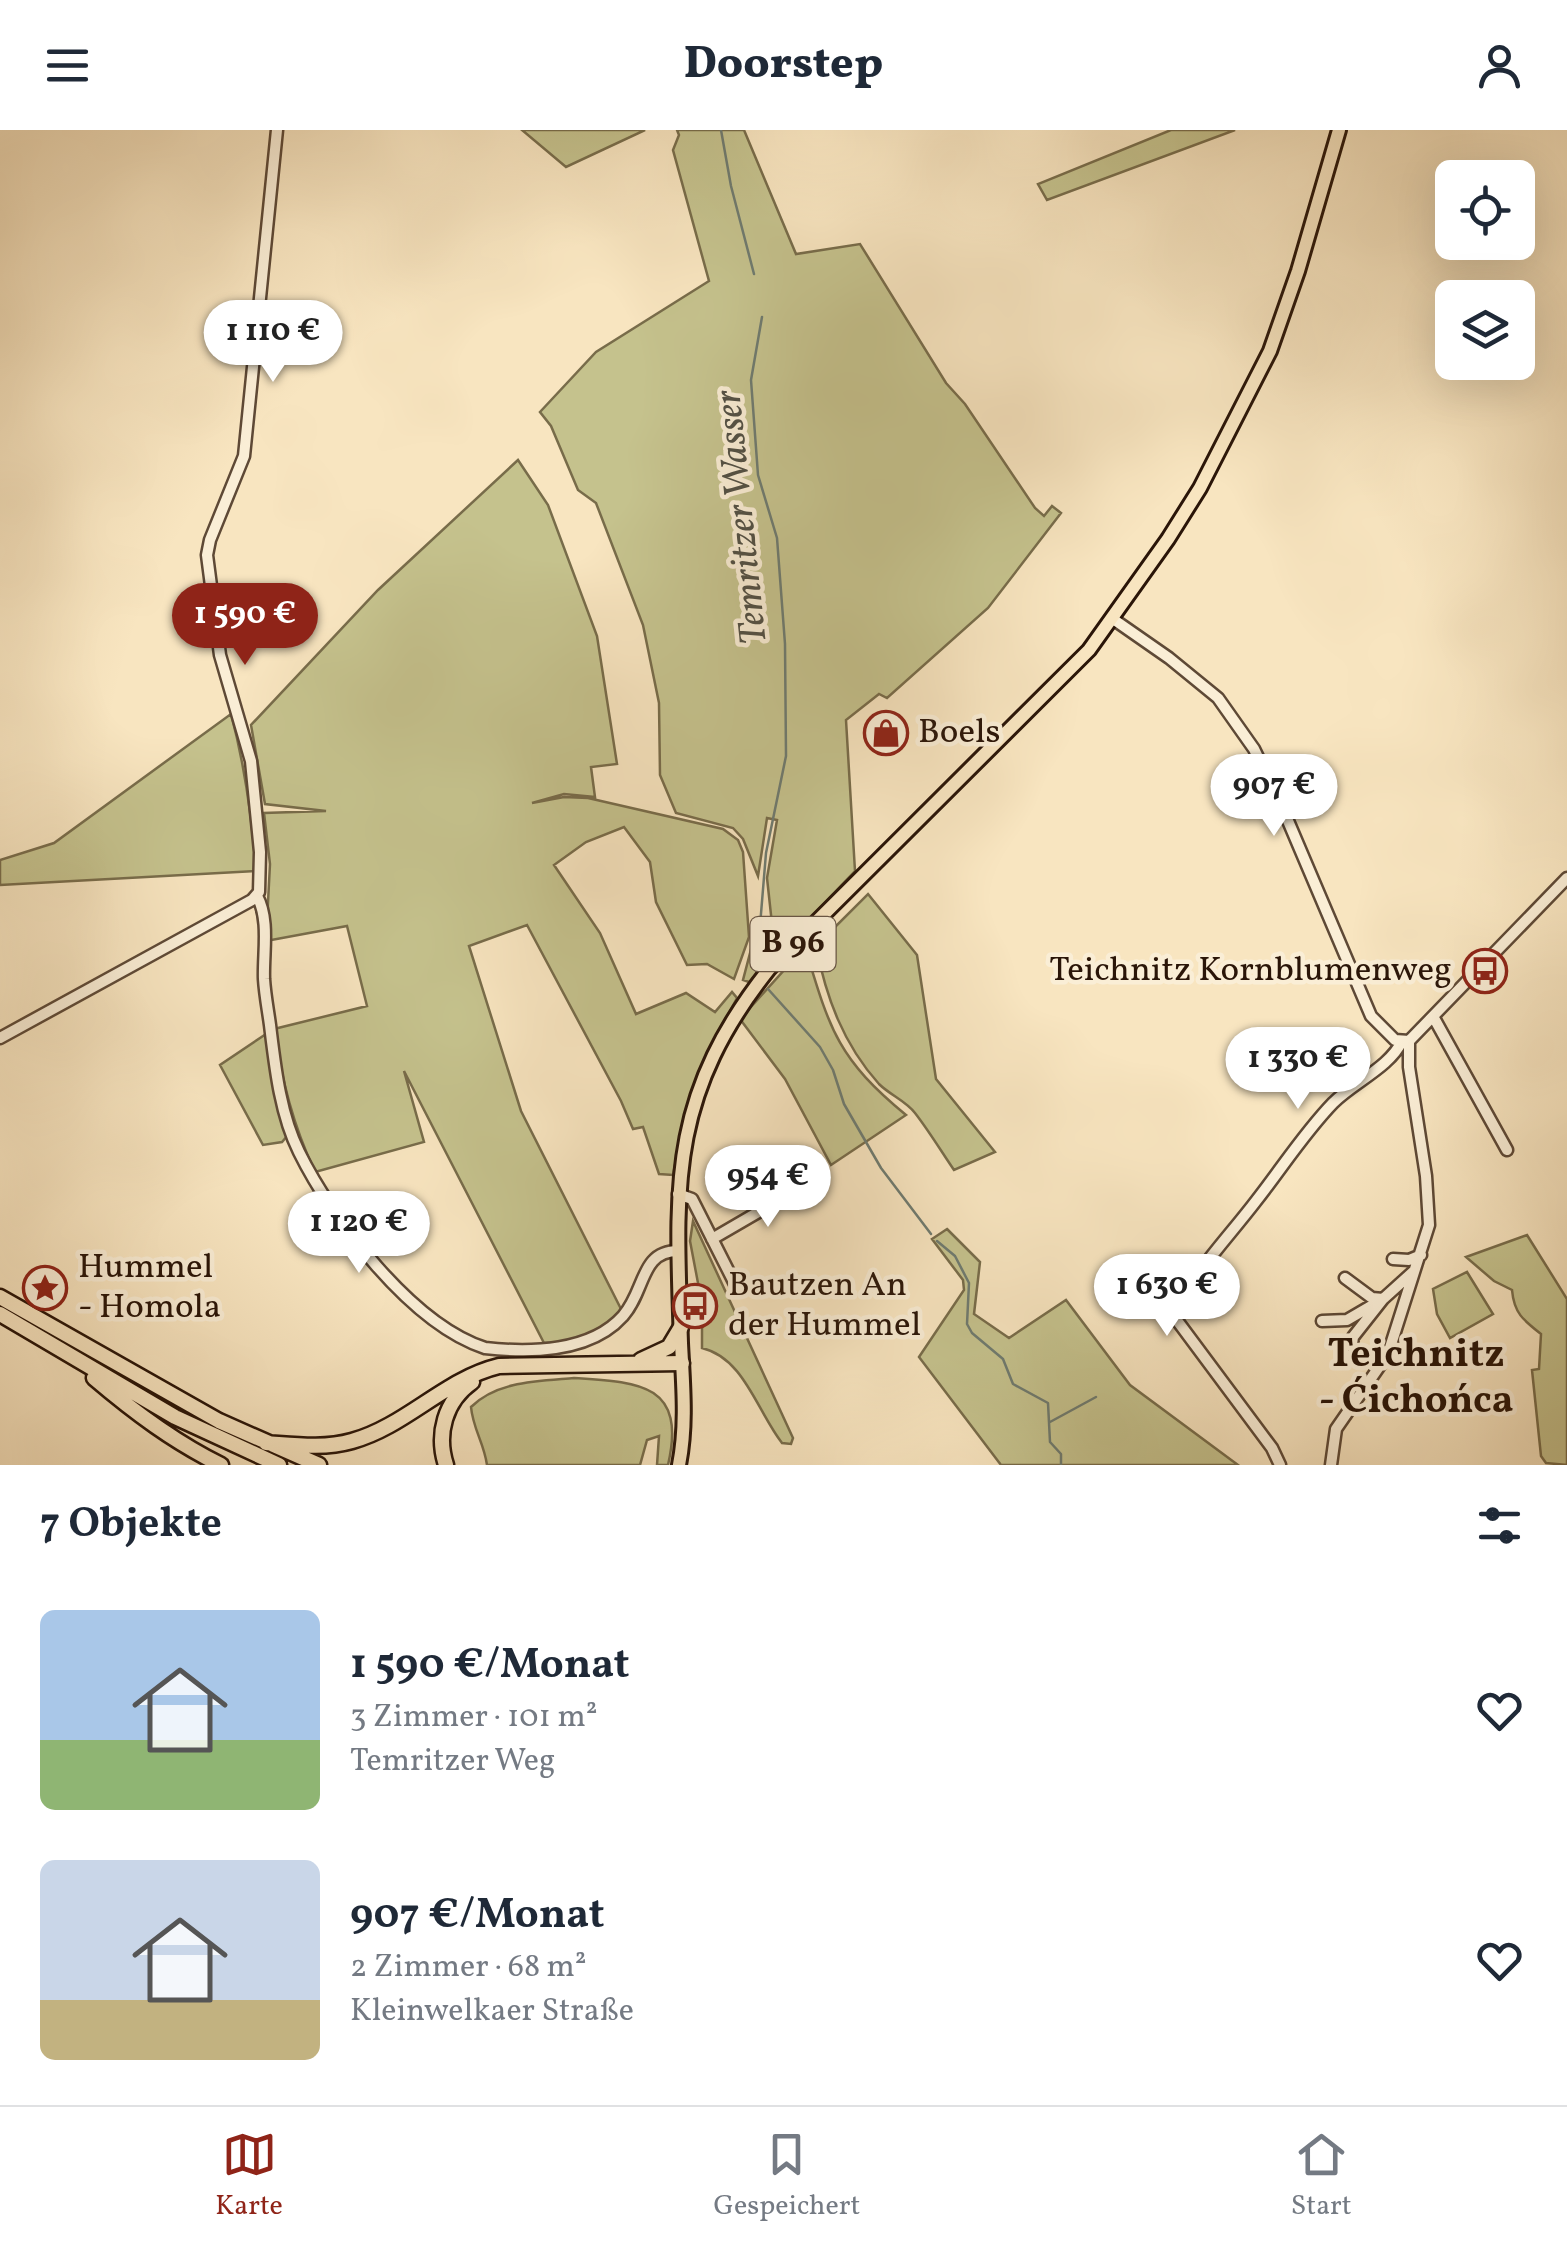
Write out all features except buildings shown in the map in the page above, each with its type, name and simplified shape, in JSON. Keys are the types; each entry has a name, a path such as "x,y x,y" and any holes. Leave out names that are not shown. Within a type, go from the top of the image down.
{"highway":[{"path":"0,1297 144,1381 266,1444 319,1465"},
{"path":"0,1314 176,1417 280,1465"},
{"path":"635,1363 663,1352 681,1327"},
{"path":"70,1355 153,1426 221,1465"},
{"path":"266,1444 318,1446 354,1441 474,1373 499,1366 682,1362"},
{"path":"446,1465 442,1429 452,1402 462,1389 488,1374 527,1366"}],"main road":[{"name":"B 96","path":"678,1465 684,1414 678,1194 692,1105 718,1041 769,969 1089,650 1113,619 1200,488 1258,378 1298,272 1338,130"}],"street":[{"path":"276,130 244,456 207,556 220,655 247,743 258,821 257,896 264,921 264,980 270,1032 297,1149 356,1241 380,1270 423,1311 485,1348 571,1346 615,1324 632,1303 654,1256 678,1251"},
{"path":"1113,619 1218,698 1254,748 1284,808 1371,1016 1386,1033 1406,1041"},
{"path":"1280,1465 1264,1436 1174,1315 1214,1251 1312,1126 1336,1100 1434,1018 1567,878"},
{"path":"0,1038 257,896"},
{"path":"1434,1018 1507,1150"},
{"path":"1331,1465 1336,1429 1388,1354 1430,1225 1406,1041"},
{"path":"712,1239 803,1186"},
{"path":"678,1194 692,1199 736,1286"},
{"path":"1393,1259 1414,1259 1421,1254"},
{"path":"1352,1344 1383,1299 1414,1271"},
{"path":"1345,1278 1372,1298 1383,1299"},
{"path":"1322,1321 1347,1320 1383,1299"},
{"path":"1347,1320 1357,1332"}],"shaded area":[{"path":"522,130 645,130 566,167"},
{"path":"677,130 744,130 796,254 860,244 946,383 965,404 1035,508 1044,516 1052,506 1061,513 988,608 887,698 879,694 846,720 855,871 749,982 743,980 754,938 775,941 790,927 772,924 767,878 777,820 767,818 758,876 743,839 733,828 676,813 660,775 659,703 643,625 596,503 578,490 551,426 540,412 596,352 709,281 673,150"},
{"path":"1171,130 1235,130 1047,200 1038,184"},
{"path":"518,460 548,505 597,636 617,764 591,767 595,797 564,794 532,803 564,797 588,798 723,829 738,840 743,852 749,937 734,979 707,964 687,965 656,902 650,862 624,827 586,842 554,865 600,933 636,1014 686,993 715,1012 732,992 737,998 713,1043 686,1109 673,1175 659,1174 643,1127 633,1129 527,925 469,946 521,1111 622,1311 586,1336 544,1343 404,1071 424,1142 315,1172 289,1102 274,1029 367,1006 347,926 266,941 270,864 264,813 326,811 265,804 251,725 378,590"},
{"path":"231,714 247,792 256,871 0,885 0,860 54,843"},
{"path":"868,894 917,955 936,1079 995,1152 954,1170 915,1113 866,1069 846,1036 825,983 816,946"},
{"path":"805,947 839,1041 865,1076 906,1115 831,1165 785,1079 740,1019"},
{"path":"266,1034 288,1135 282,1142 263,1145 220,1065"},
{"path":"693,1221 793,1438 791,1444 782,1443 729,1363 702,1348 702,1304 690,1241"},
{"path":"947,1229 980,1262 974,1314 1009,1338 1066,1300 1130,1385 1238,1465 1001,1465 919,1357 964,1290 963,1280 932,1239"},
{"path":"1527,1235 1567,1299 1567,1465 1546,1463 1541,1456 1532,1370 1539,1369 1541,1334 1520,1315 1512,1290 1494,1281 1466,1257"},
{"path":"1467,1272 1493,1314 1450,1338 1437,1314 1433,1289"},
{"path":"574,1378 637,1386 663,1402 670,1417 672,1438 668,1465 657,1465 659,1436 647,1440 640,1465 487,1465 471,1407 506,1387"}],"waterway":[{"name":"Temritzer Wasser","path":"721,130 754,274"},
{"name":"Temritzer Wasser","path":"758,950 766,853 786,756 785,644 777,538 758,475 751,380 762,317"},
{"name":"Temritzer Wasser","path":"768,989 820,1047 833,1070 844,1104 881,1168 931,1234"},
{"name":"Temritzer Wasser","path":"937,1241 955,1256 969,1283 967,1324 972,1333 1003,1359 1013,1384 1048,1403 1050,1442 1061,1454 1061,1465"},
{"path":"1050,1422 1096,1397"}],"place":[{"name":"Boels","path":"886,733"},
{"name":"Teichnitz Kornblumenweg","path":"1485,971"},
{"name":"Hummel - Homola","path":"45,1288"},
{"name":"Bautzen An der Hummel","path":"695,1306"}],"district":[{"name":"Teichnitz - Ćichońca","path":"1416,1379"}]}
